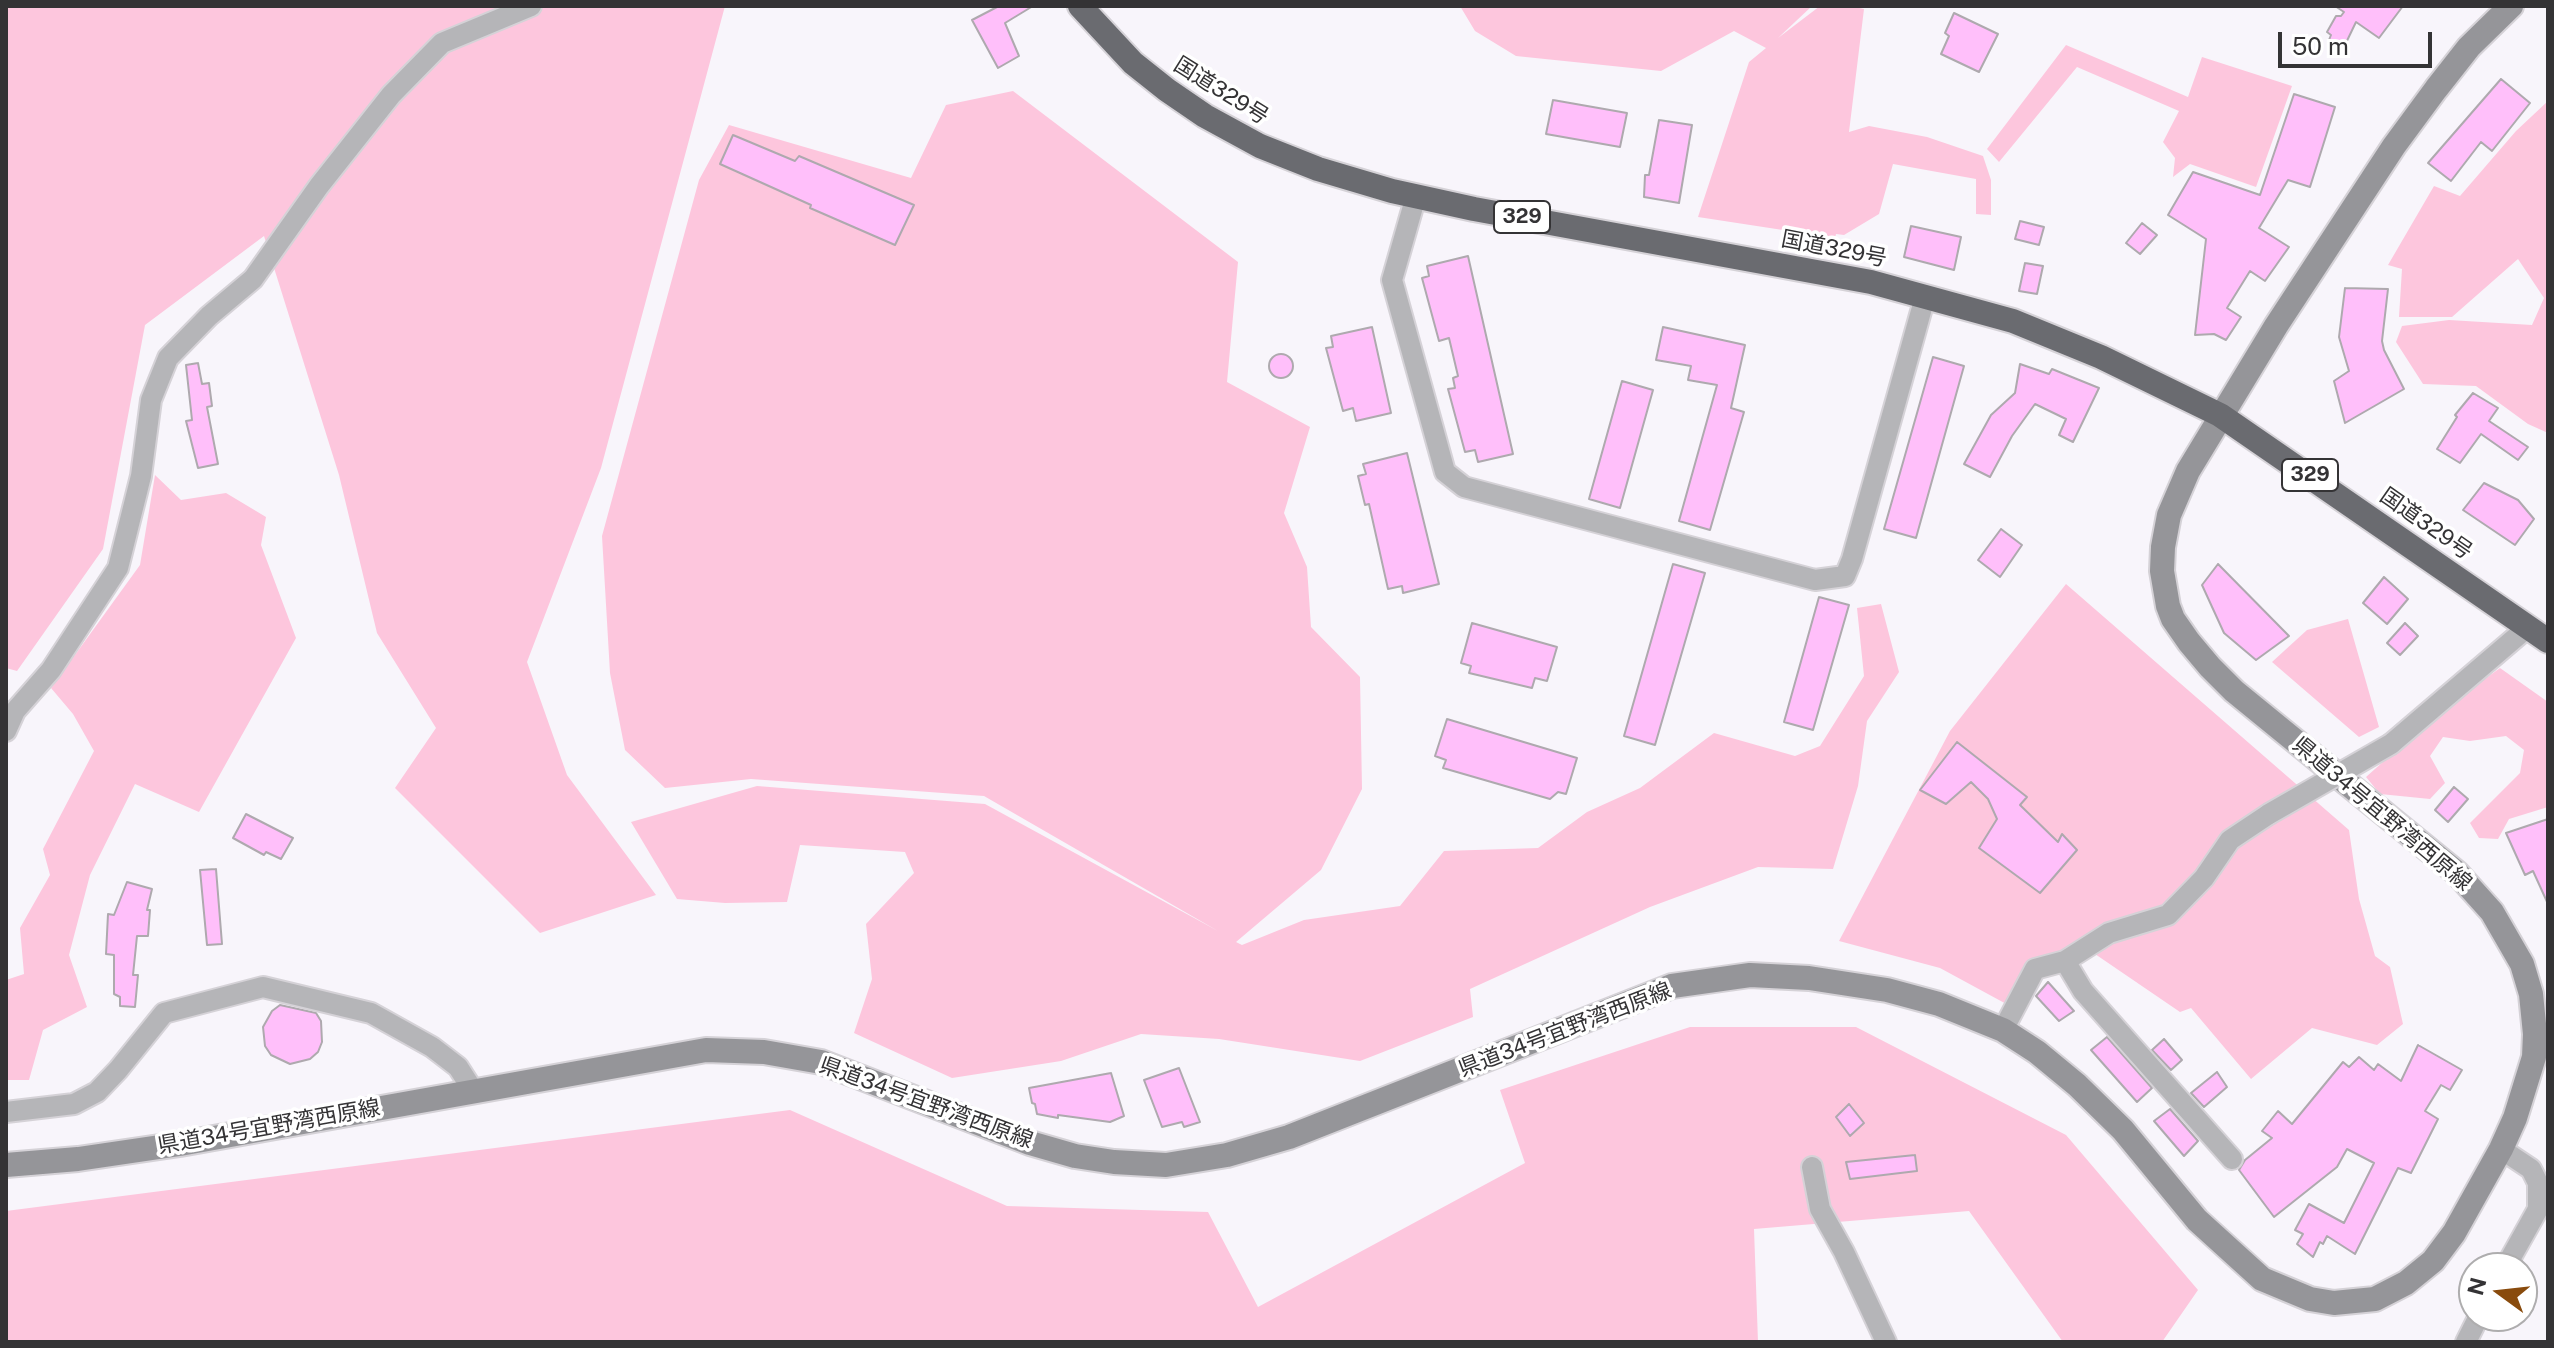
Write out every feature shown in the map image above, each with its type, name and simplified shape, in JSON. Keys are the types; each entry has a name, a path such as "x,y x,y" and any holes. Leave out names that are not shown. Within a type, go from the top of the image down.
{"highway":[{"name":"国道329号","path":"1080,6 1133,63 1205,116 1260,146 1318,169 1416,196 1871,282 2013,321 2159,383 2220,415 2538,634"}],"main road":[{"name":"県道34号宜野湾西原線","path":"6,1165 136,1150 706,1050 764,1052 821,1062 1030,1143 1101,1160 1166,1165 1227,1155 1289,1137 1672,986 1750,975 1850,982 1939,1004 2003,1030 2037,1052 2077,1085 2123,1130 2197,1220 2262,1279 2310,1299 2334,1303 2375,1299 2406,1283 2433,1261 2454,1233 2501,1149 2527,1086 2534,1057 2531,994 2522,964 2498,921 2457,873 2234,691 2189,642 2168,606 2162,571 2169,515 2188,471 2220,415 2394,146 2469,47 2511,6"}],"street":[{"path":"6,731 15,711 51,670 118,568 141,476 151,400 168,358 209,316 253,279 319,186 391,95 442,43 531,6"},
{"path":"1416,196 1392,280 1445,472 1464,487 1815,580 1845,576 1852,559 1925,297"},
{"path":"2003,1030 2035,969 2065,961 2109,933 2168,915 2204,878 2230,840 2391,744 2538,634"},
{"path":"2065,961 2083,991 2232,1159"},
{"path":"6,1112 74,1104 97,1092 164,1013 263,987 371,1013 432,1047 458,1067 474,1092"},
{"path":"2501,1149 2531,1169 2538,1183 2538,1209 2514,1252"},
{"path":"1812,1167 1820,1209 1886,1342"}],"shaded area":[{"path":"6,6 725,6 601,468 527,662 567,775 656,895 540,933 395,788 436,728 377,633 339,475 264,236 145,325 103,549 17,671 6,668"},
{"path":"1460,6 1812,6 1778,38 1820,6 1864,9 1849,132 1869,126 1927,137 1983,156 1991,180 1991,215 1976,214 1976,179 1893,164 1879,214 1844,235 1836,234 1835,238 1698,217 1749,62 1766,48 1734,31 1661,71 1516,56 1475,31"},
{"path":"2066,45 2188,97 2202,57 2292,86 2256,187 2190,164 2173,177 2175,158 2163,142 2179,111 2077,67 1999,162 1987,149"},
{"path":"1013,91 1238,262 1227,382 1310,427 1284,513 1307,567 1311,627 1360,677 1362,789 1321,870 1236,942 1242,945 1304,920 1400,906 1444,851 1538,848 1587,812 1640,788 1714,733 1795,756 1820,746 1864,676 1857,608 1881,604 1899,672 1867,721 1858,786 1833,869 1758,867 1650,907 1470,989 1473,1017 1360,1061 1219,1039 1141,1034 1061,1061 952,1078 854,1033 872,979 866,924 914,873 905,852 800,845 787,902 725,903 677,899 631,822 757,786 985,804 1218,931 984,796 751,779 665,788 625,750 610,673 602,536 699,180 729,125 911,178 946,105"},
{"path":"2548,101 2548,433 2528,424 2476,386 2423,384 2396,342 2402,326 2449,320 2532,325 2544,298 2518,259 2452,317 2399,317 2402,269 2388,265 2434,186 2460,196 2516,131"},
{"path":"155,475 181,500 226,493 266,517 261,545 296,638 199,812 135,784 90,875 69,955 87,1007 43,1030 29,1080 6,1080 6,980 24,974 20,928 50,875 43,849 94,751 73,714 51,688 140,565"},
{"path":"2066,584 2349,830 2359,899 2375,956 2390,967 2403,1024 2377,1045 2312,1028 2251,1079 2191,1008 2180,1012 2095,954 2044,974 2010,1006 1940,968 1839,941 1950,731"},
{"path":"2348,619 2379,727 2359,737 2272,662 2307,630"},
{"path":"2500,668 2548,702 2548,807 2509,819 2498,839 2479,838 2470,823 2520,773 2524,750 2506,736 2470,741 2443,737 2430,756 2445,783 2430,799 2380,794 2366,777 2439,712"},
{"path":"1690,1027 1856,1027 2066,1135 2198,1290 2162,1342 2063,1342 1969,1211 1754,1229 1758,1342 6,1342 6,1211 790,1110 1007,1206 1208,1212 1258,1307 1525,1163 1500,1090"}],"building":[{"path":"999,6 1033,6 1005,23 1019,56 998,68 972,20"},
{"path":"2335,6 2403,6 2379,38 2356,22 2344,47 2329,40 2331,35 2327,32 2336,16 2344,12"},
{"path":"1954,13 1998,34 1979,72 1941,54 1949,36 1945,33"},
{"path":"2501,79 2530,103 2492,151 2481,142 2451,181 2428,163"},
{"path":"2294,94 2335,107 2310,187 2288,180 2259,228 2289,247 2265,281 2250,271 2227,308 2241,317 2226,340 2214,334 2195,335 2206,239 2168,215 2193,172 2260,195"},
{"path":"1553,100 1627,113 1620,147 1546,134"},
{"path":"1659,120 1692,125 1679,203 1644,197 1645,175 1649,175"},
{"path":"733,135 795,161 799,156 914,205 895,245 720,164"},
{"path":"2020,221 2044,227 2039,245 2015,239"},
{"path":"2142,223 2157,235 2140,254 2126,243"},
{"path":"1911,226 1961,237 1954,270 1904,257"},
{"path":"1468,256 1513,454 1478,462 1475,450 1465,452 1448,389 1455,388 1453,378 1458,376 1449,338 1439,341 1422,278 1429,276 1427,266"},
{"path":"2025,263 2043,266 2037,294 2019,291"},
{"path":"2345,288 2388,289 2382,341 2404,389 2345,423 2334,381 2349,371 2339,337"},
{"path":"1372,327 1391,413 1356,421 1353,408 1343,411 1326,348 1333,347 1331,336"},
{"path":"1663,327 1745,345 1731,408 1744,412 1710,530 1679,521 1717,385 1688,380 1691,366 1656,360"},
{"path":"1281,354 1290,357 1293,366 1290,375 1281,378 1272,375 1269,366 1272,357"},
{"path":"1933,357 1964,366 1916,538 1884,529"},
{"path":"198,363 202,384 209,383 212,406 207,407 218,464 198,468 186,421 192,420 186,365"},
{"path":"2020,364 2049,374 2052,369 2099,388 2073,442 2059,435 2066,419 2035,404 2012,436 1990,477 1964,464 1991,415 2015,393"},
{"path":"1622,381 1653,390 1620,508 1589,499"},
{"path":"2473,393 2498,408 2489,421 2528,447 2518,460 2481,434 2460,463 2437,449 2457,417 2455,415"},
{"path":"1407,453 1439,584 1403,593 1402,586 1388,589 1369,504 1365,505 1358,476 1366,474 1363,464"},
{"path":"2484,483 2518,500 2534,519 2515,545 2463,510"},
{"path":"2001,529 2022,545 2000,577 1978,560"},
{"path":"1673,564 1705,573 1655,745 1624,736"},
{"path":"2218,564 2289,636 2256,660 2224,633 2202,585"},
{"path":"2384,577 2408,599 2387,624 2363,603"},
{"path":"1819,597 1849,605 1813,730 1784,722"},
{"path":"1472,623 1557,647 1547,681 1535,678 1532,688 1469,673 1471,666 1461,663"},
{"path":"2405,623 2418,636 2400,655 2387,643"},
{"path":"1447,719 1577,758 1566,794 1558,792 1550,799 1443,768 1446,760 1435,756"},
{"path":"1957,742 2027,797 2020,805 2058,842 2062,834 2077,850 2040,893 1979,848 1997,819 1988,799 1971,782 1946,804 1920,790"},
{"path":"2454,787 2468,799 2448,822 2435,810"},
{"path":"246,814 293,838 281,859 266,852 264,855 233,838"},
{"path":"2548,819 2548,904 2533,871 2525,875 2506,833"},
{"path":"216,869 222,944 207,945 200,870"},
{"path":"127,882 152,889 147,910 150,910 148,936 137,936 133,975 138,975 135,1007 120,1006 120,997 114,994 114,955 106,954 108,914 114,915"},
{"path":"2048,982 2074,1011 2059,1021 2036,996"},
{"path":"280,1005 316,1013 321,1021 322,1042 318,1052 310,1059 290,1064 271,1055 265,1046 263,1027 272,1011"},
{"path":"2107,1037 2152,1088 2137,1102 2091,1050"},
{"path":"2164,1039 2182,1060 2171,1070 2152,1050"},
{"path":"2418,1045 2462,1070 2450,1090 2441,1085 2425,1111 2438,1119 2411,1173 2398,1168 2355,1254 2327,1236 2323,1244 2320,1242 2313,1257 2297,1244 2303,1234 2295,1230 2309,1204 2344,1223 2374,1163 2347,1149 2337,1167 2274,1217 2239,1170 2245,1160 2272,1138 2262,1131 2278,1111 2292,1124 2343,1062 2349,1067 2359,1057 2374,1070 2378,1064 2401,1081"},
{"path":"1179,1068 1200,1122 1184,1127 1182,1122 1162,1127 1144,1080"},
{"path":"2217,1072 2227,1087 2204,1107 2191,1093"},
{"path":"1111,1073 1124,1116 1110,1122 1037,1114 1029,1088"},
{"path":"1849,1104 1864,1123 1850,1136 1836,1117"},
{"path":"2170,1109 2198,1141 2184,1156 2154,1121"},
{"path":"1915,1155 1917,1171 1850,1179 1846,1162"}]}
